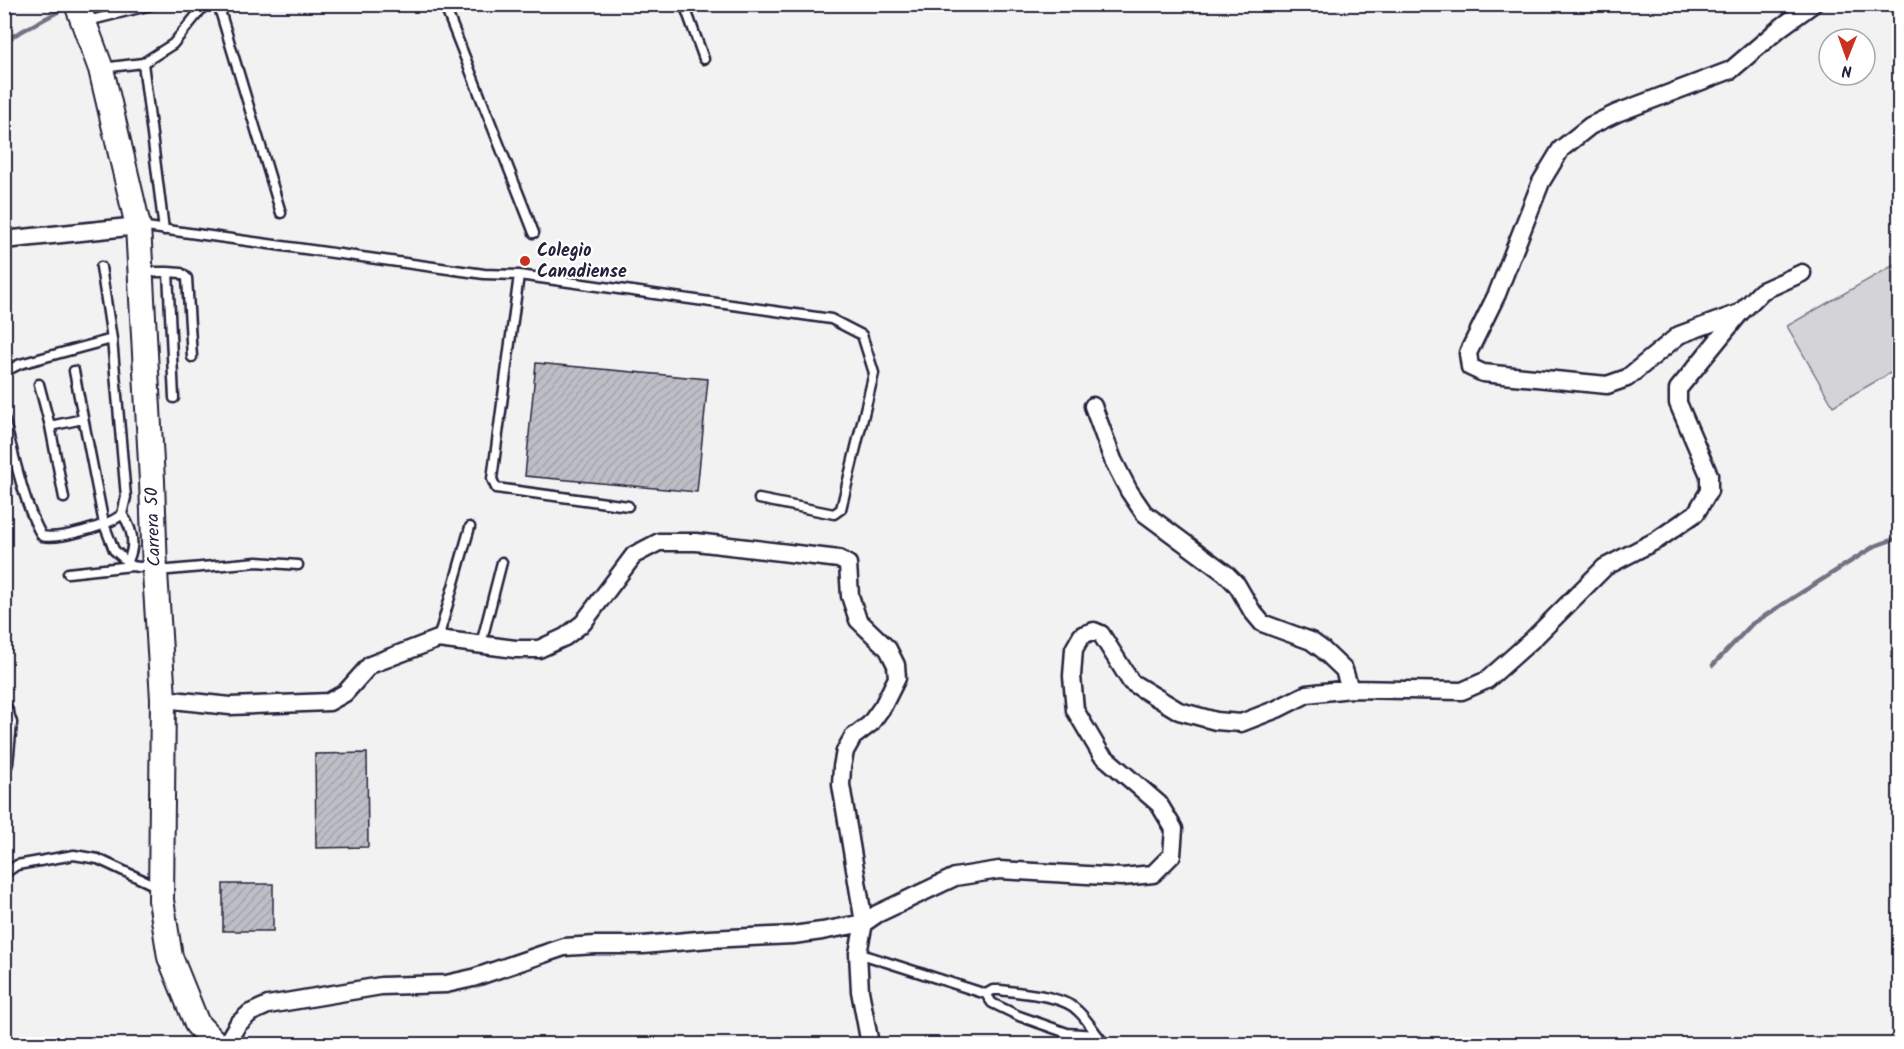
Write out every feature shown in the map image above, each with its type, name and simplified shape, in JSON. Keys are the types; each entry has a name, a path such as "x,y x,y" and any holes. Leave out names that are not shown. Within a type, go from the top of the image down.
{"main road":[{"name":"Carrera 50","path":"80,13 100,69 138,226 152,469 142,566 163,699 161,900 170,957 197,1024 216,1044"}],"street":[{"path":"1740,313 1679,335 1627,378 1607,385 1483,373 1470,367 1468,353 1497,294 1541,182 1561,149 1590,126 1617,113 1731,70 1780,28 1813,4"},
{"path":"4,240 138,226"},
{"path":"226,1044 238,1024 250,1013 268,1005 381,986 446,984 473,978 564,947 643,945 794,935 864,923 877,914 955,877 999,870 1122,877 1153,874 1172,855 1174,829 1159,804 1101,754 1075,710 1072,676 1074,649 1082,635 1094,631 1101,634 1131,682 1179,711 1216,721 1241,723 1307,694 1350,689 1462,691 1487,680 1533,639 1605,567 1657,540 1696,513 1709,491 1709,475 1678,403 1678,389 1740,313 1762,291 1802,273"},
{"path":"1093,406 1113,460 1129,491 1144,513 1225,573 1237,585 1262,623 1311,641 1322,649 1344,670 1350,689"},
{"path":"163,699 230,706 329,702 345,693 370,665 438,639 514,649 539,649 565,637 583,623 634,555 659,542 696,542 839,559 848,564 850,596 858,620 888,649 896,665 897,678 883,706 870,724 853,737 845,751 842,767 841,785 864,923 858,953 860,991 870,1044"},
{"path":"4,711 8,723 4,763"}],"lane":[{"path":"80,13 155,4"},
{"path":"176,4 204,5"},
{"path":"218,4 281,213"},
{"path":"444,4 534,232"},
{"path":"684,4 704,59"},
{"path":"100,69 143,63 173,44 204,5"},
{"path":"143,63 164,230"},
{"path":"138,226 484,274 519,275 831,319 862,335 874,373 841,509 834,514 759,500"},
{"path":"4,419 35,525 42,536 57,537 104,524 122,514 126,497 112,339 102,267"},
{"path":"142,272 181,273 187,278 192,357"},
{"path":"168,272 174,398"},
{"path":"519,275 492,479 496,488 628,506"},
{"path":"4,372 20,364 112,339"},
{"path":"74,371 104,524 114,550 142,566"},
{"path":"39,384 64,498"},
{"path":"50,426 83,419"},
{"path":"122,514 129,524 133,546 142,566"},
{"path":"438,639 470,527"},
{"path":"68,573 142,566 257,562 298,565"},
{"path":"481,644 502,562"},
{"path":"4,874 17,865 74,855 98,859 161,889"},
{"path":"858,953 986,994 992,1003 1019,1016 1067,1033 1096,1035"},
{"path":"986,994 993,990 1000,990 1060,1001 1076,1008 1105,1044"}],"shaded area":[{"path":"1899,262 1899,368 1833,406 1787,326"}],"building":[{"path":"536,363 708,379 697,492 525,476"},
{"path":"367,753 368,847 316,848 315,754"},
{"path":"223,884 273,884 273,931 223,931"}],"waterway":[{"path":"4,46 13,36 63,9"},
{"path":"1713,665 1752,624 1875,546 1900,537"}],"place":[{"name":"Colegio Canadiense","path":"525,261"}]}
